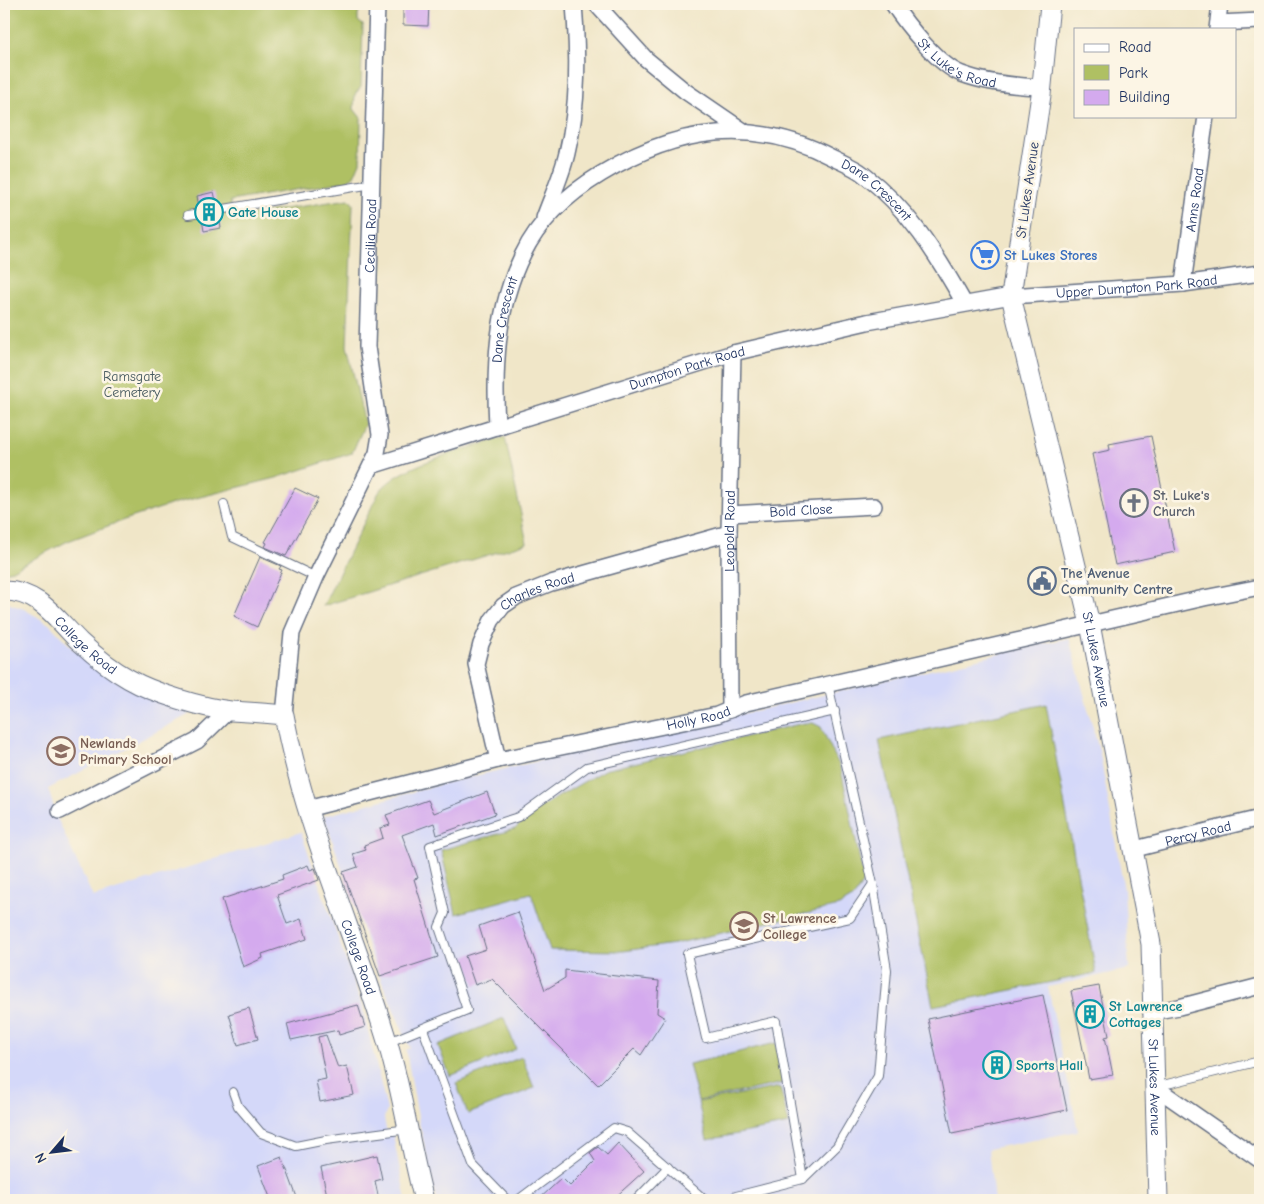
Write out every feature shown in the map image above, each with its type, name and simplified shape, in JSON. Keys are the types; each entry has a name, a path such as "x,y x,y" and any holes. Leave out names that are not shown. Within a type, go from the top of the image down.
{"street":[{"name":"Cecilia Road","path":"371,466 377,453 380,435 367,347 377,4"},
{"name":"Dane Crescent","path":"543,222 567,153 574,105 577,43 574,4"},
{"name":"Dane Crescent","path":"596,4 646,59 685,91 745,132"},
{"name":"St. Luke's Road","path":"893,4 909,28 960,74 984,80 1041,87"},
{"name":"St Lukes Avenue","path":"1050,4 1041,87 1011,296 1090,624 1135,850 1151,944 1154,983 1151,1012 1158,1200"},
{"path":"1220,4 1218,26 1260,21"},
{"name":"Anns Road","path":"1183,284 1206,118"},
{"name":"Dane Crescent","path":"498,427 496,392 500,324 510,286 523,253 543,222 575,190 621,162 657,145 691,136 745,132 780,136 814,148 861,172 885,192 910,217 946,271 964,304"},
{"name":"Upper Dumpton Park Road","path":"1011,296 1183,284 1260,273"},
{"name":"Dumpton Park Road","path":"371,466 733,353 867,322 1011,296"},
{"name":"Leopold Road","path":"730,710 729,533 733,353"},
{"name":"College Road","path":"371,466 316,577 292,633 284,715 293,765 306,808 388,1043 424,1200"},
{"name":"Bold Close","path":"730,514 874,506"},
{"name":"Charles Road","path":"498,760 476,664 481,644 492,620 503,606 516,597 551,583 729,533"},
{"name":"Holly Road","path":"306,808 498,760 717,715 746,703 1260,587"},
{"name":"College Road","path":"6,591 34,598 57,615 78,640 102,662 130,680 180,699 229,710 284,715"},
{"path":"60,811 197,741 229,710"},
{"name":"Percy Road","path":"1135,850 1260,818"},
{"path":"1151,1012 1179,1007 1260,986"},
{"path":"1155,1087 1260,1160"}],"lane":[{"path":"218,210 372,184"},
{"path":"188,215 201,213"},
{"path":"224,504 232,537 316,577"},
{"path":"730,1200 736,1196 803,1178 837,1146 878,1076 887,970 873,884 828,684"},
{"path":"388,1043 467,1010 439,927 445,913 430,846 518,817 587,767 835,712"},
{"path":"803,1178 776,1021 706,1038 687,954 850,918 873,884"},
{"path":"423,1029 473,1165 507,1200"},
{"path":"1155,1087 1260,1061"},
{"path":"233,1092 238,1106 260,1132 296,1146 408,1129"},
{"path":"518,1200 614,1128 627,1132 705,1200"},
{"path":"636,1200 668,1167"}],"shaded area":[{"path":"4,602 24,609 49,624 72,648 106,675 151,699 190,714 48,789 58,820 93,897 301,832 363,1009 387,1110 384,1118 386,1129 393,1135 406,1200 4,1200"},
{"name":"St Lawrence College","path":"1069,638 1100,754 1124,890 1129,969 1048,987 1078,1131 988,1149 994,1200 437,1200 419,1122 406,1050 410,1048 373,961 324,816 453,781"}],"green space":[{"name":"Ramsgate Cemetery","path":"4,4 363,4 358,14 358,21 363,25 361,87 355,94 354,109 361,118 360,162 354,176 347,181 230,201 233,217 349,199 353,204 347,346 365,424 352,453 276,478 176,503 124,520 68,541 12,570 4,572"},
{"path":"505,437 527,543 323,606 379,492 389,482 419,465 437,458"},
{"path":"1046,704 1096,973 933,1006 879,740"},
{"path":"804,723 813,723 821,727 841,769 864,880 854,897 839,906 674,944 623,951 550,950 531,893 456,914 441,850 515,829 532,812 604,770"},
{"path":"504,1018 516,1049 450,1076 438,1045"},
{"path":"776,1043 784,1083 698,1101 689,1064"},
{"path":"522,1057 534,1088 468,1114 456,1083"},
{"path":"780,1087 789,1124 707,1140 698,1102"}],"building":[{"path":"403,4 429,4 428,26 403,25"},
{"name":"Gate House","path":"214,192 217,205 213,211 219,216 221,228 204,231 202,219 206,212 199,208 197,196"},
{"name":"St. Luke's Church","path":"1151,436 1175,552 1115,565 1092,454 1110,450 1109,444"},
{"path":"295,488 318,499 286,556 265,547 267,543 265,542"},
{"path":"260,557 281,566 279,569 282,570 257,627 234,616"},
{"path":"487,792 495,814 437,835 434,823 402,835 418,878 414,879 438,957 380,976 343,872 358,867 353,854 366,850 364,845 383,838 380,828 390,825 386,815 428,800 434,813"},
{"path":"308,865 310,870 315,868 319,880 277,895 287,924 301,919 307,939 262,954 263,958 243,967 222,899 283,879 282,875"},
{"path":"518,912 545,990 565,978 565,970 659,981 657,1013 665,1018 641,1055 634,1049 598,1085 492,979 475,985 465,956 486,949 479,926"},
{"name":"St Lawrence Cottages","path":"1099,986 1109,1036 1105,1037 1113,1075 1089,1079 1071,991"},
{"name":"Sports Hall","path":"1043,995 1067,1110 952,1134 928,1019"},
{"path":"358,1005 365,1027 339,1035 338,1030 291,1040 287,1024"},
{"path":"249,1008 258,1039 238,1045 229,1014"},
{"path":"326,1035 338,1068 347,1066 354,1095 320,1102 316,1081 326,1079 318,1037"},
{"path":"618,1143 644,1171 612,1200 538,1200 562,1178 570,1186 595,1161 590,1153 598,1147 607,1155"},
{"path":"377,1155 382,1179 375,1181 379,1200 328,1200 321,1168"},
{"path":"282,1157 298,1200 271,1200 258,1166"}],"place":[{"name":"Gate House","path":"209,212"},
{"name":"St Lukes Stores","path":"985,255"},
{"name":"St. Luke's Church","path":"1134,503"},
{"name":"The Avenue Community Centre","path":"1042,581"},
{"name":"Newlands Primary School","path":"61,751"},
{"name":"St Lawrence College","path":"744,926"},
{"name":"St Lawrence Cottages","path":"1090,1014"},
{"name":"Sports Hall","path":"997,1065"}]}
